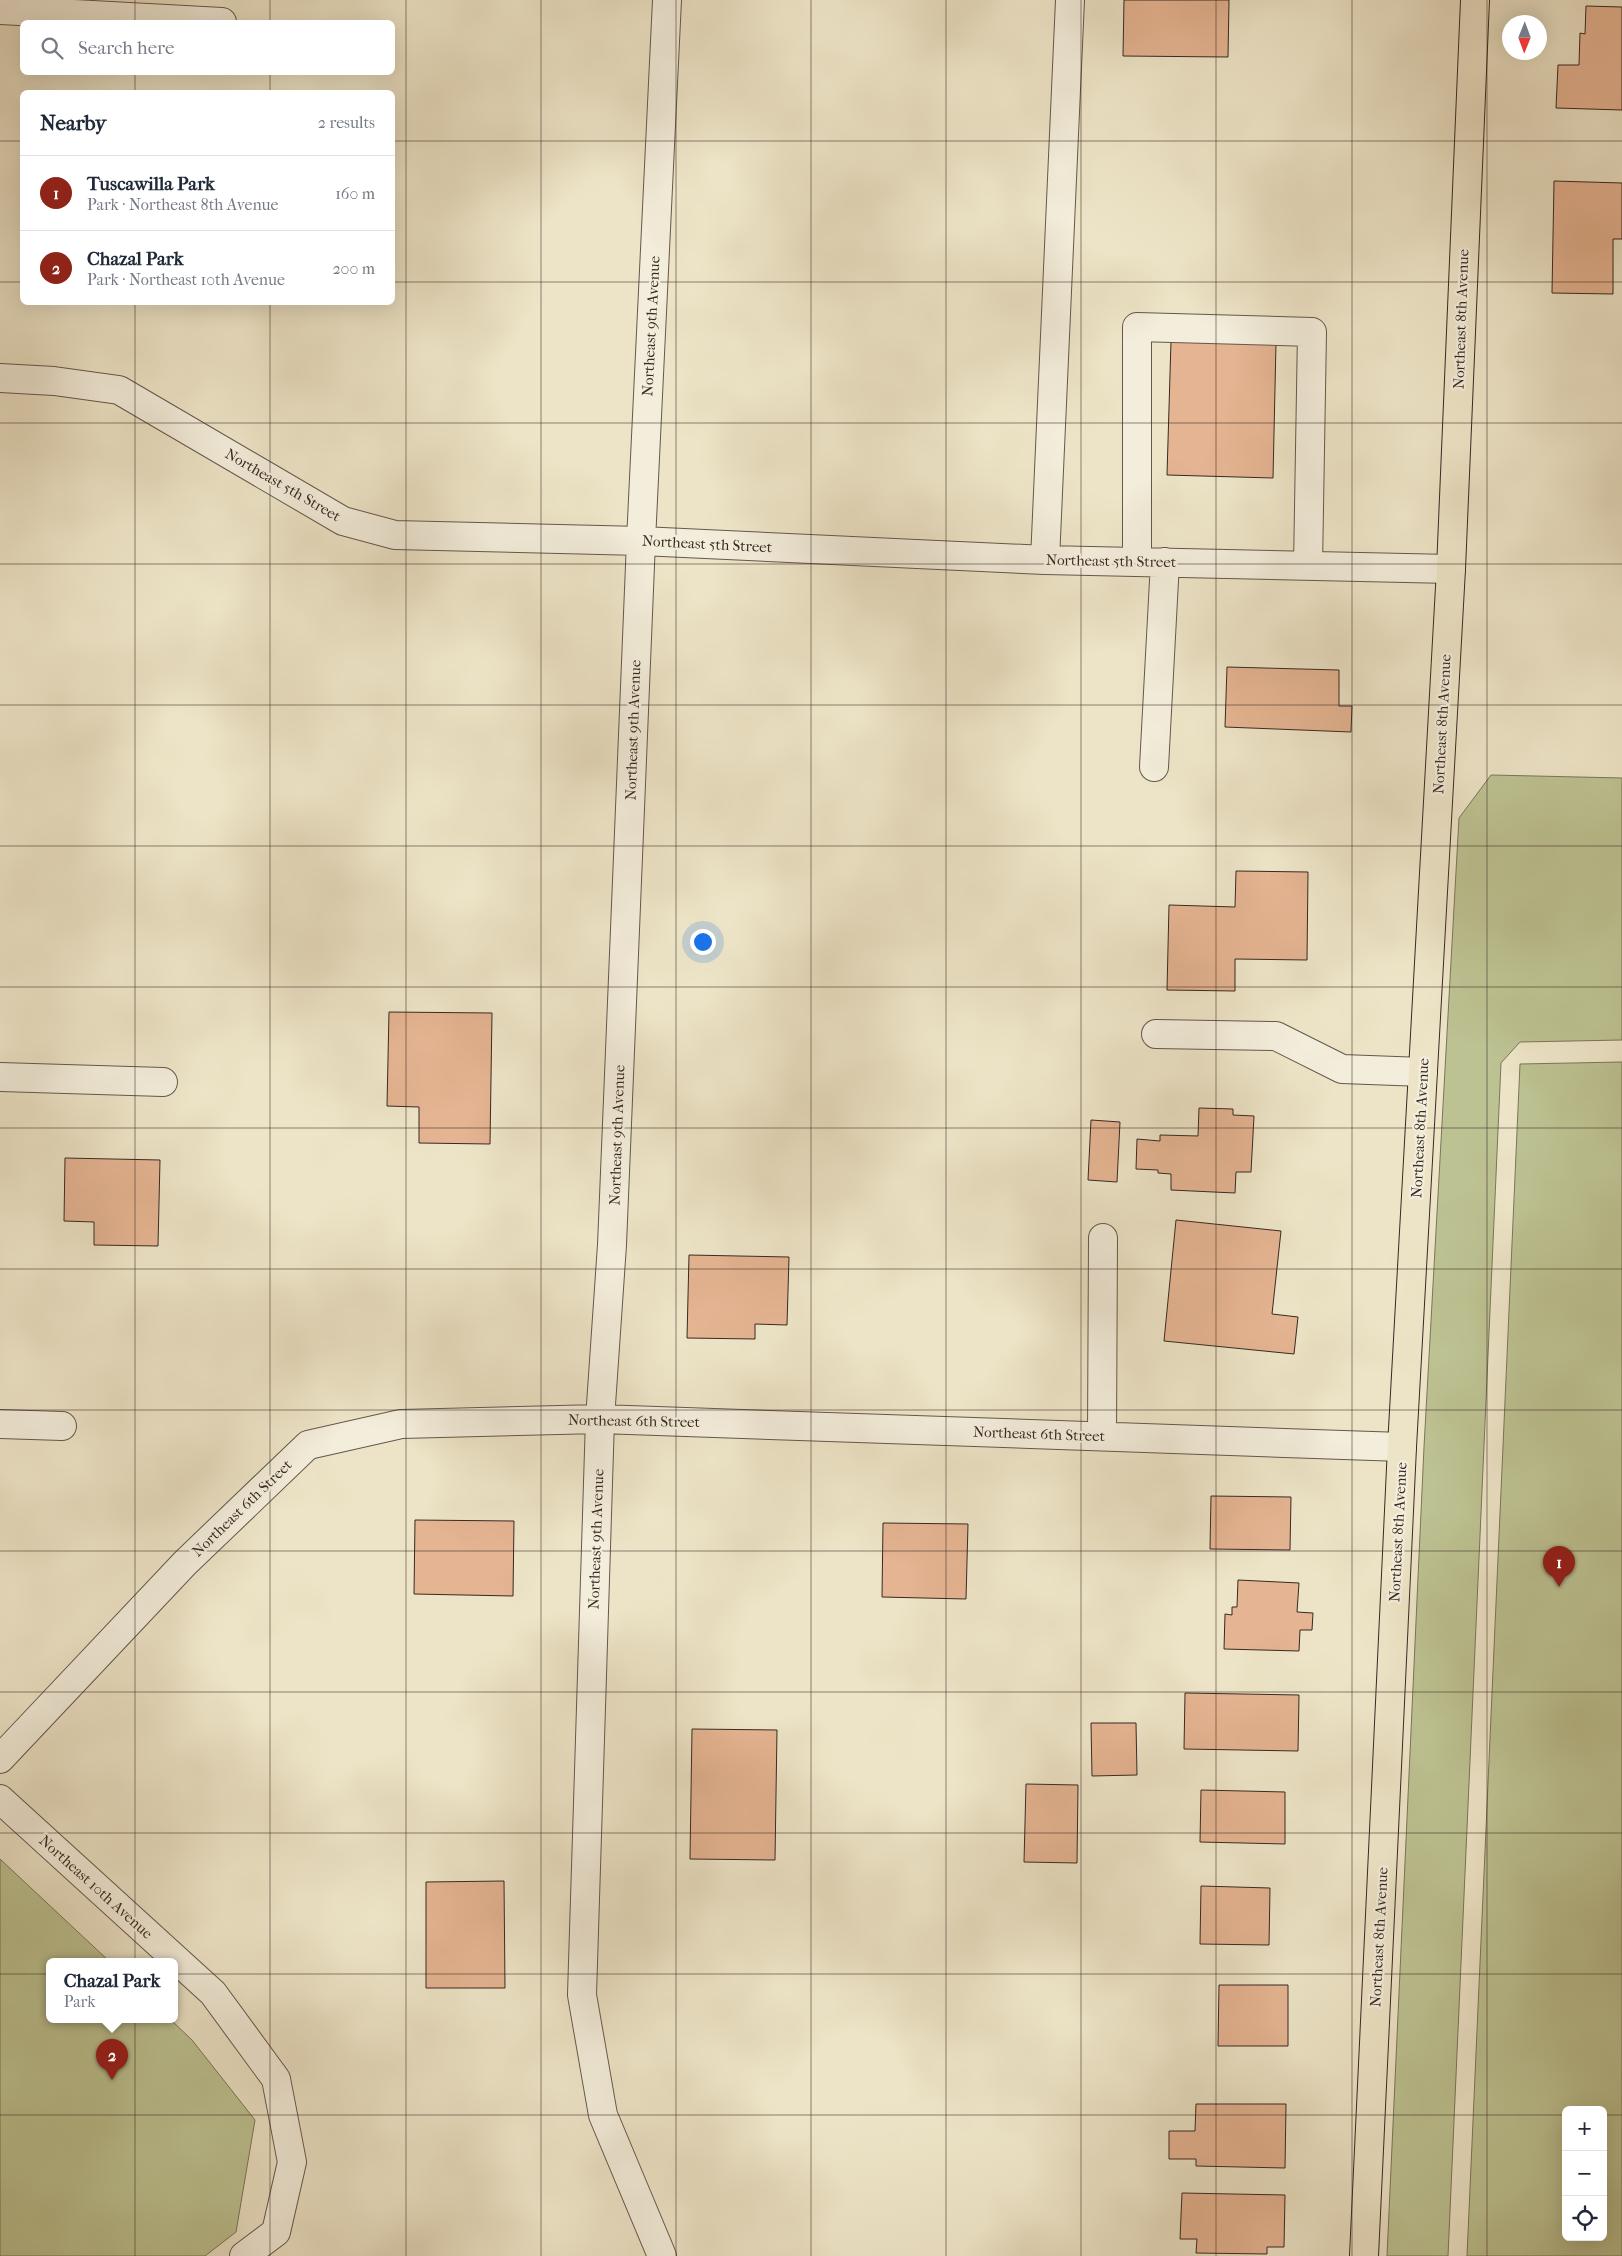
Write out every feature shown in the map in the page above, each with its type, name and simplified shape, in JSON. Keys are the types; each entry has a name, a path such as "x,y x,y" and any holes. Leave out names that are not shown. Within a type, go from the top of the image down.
{"main road":[{"name":"Northeast 8th Avenue","path":"1364,2256 1402,1447 1451,569 1475,0"}],"street":[{"name":"Northeast 9th Avenue","path":"662,2256 603,2115 582,1995 600,1419 612,1245 641,541 667,0"},
{"path":"1045,560 1070,0"},
{"path":"0,10 185,20"},
{"path":"1136,562 1137,327 1312,332 1308,566"},
{"name":"Northeast 5th Street","path":"0,378 54,380 119,390 343,520 395,535 641,541 1045,560 1451,569"},
{"path":"1154,767 1165,562"},
{"path":"1156,1034 1276,1036 1342,1069 1423,1072"},
{"path":"0,1077 163,1082"},
{"path":"1102,1436 1103,1238"},
{"name":"Northeast 6th Street","path":"0,1759 185,1562 308,1445 400,1424 600,1419 1402,1447"},
{"path":"0,1424 62,1426"},
{"name":"Northeast 10th Avenue","path":"0,1800 174,1958"},
{"name":"Northeast 10th Avenue","path":"178,1962 212,1993 276,2079 292,2162 276,2232 244,2256"}],"green space":[{"path":"1491,775 1622,778 1622,1040 1520,1042 1501,1063 1448,2256 1387,2256 1424,1447 1459,818"},
{"path":"1622,1062 1622,2256 1467,2256 1520,1064"},
{"path":"0,1859 106,1958 46,1958 46,2023 174,2023 192,2040 255,2120 236,2232 205,2256 0,2256"}],"building":[{"path":"1124,0 1229,0 1228,57 1123,56"},
{"path":"1586,6 1622,7 1622,110 1556,108 1558,65 1579,65 1580,33 1585,34"},
{"path":"1554,181 1622,183 1622,239 1613,239 1613,294 1552,293"},
{"path":"1171,341 1276,343 1273,478 1167,475"},
{"path":"1227,667 1339,670 1339,706 1352,706 1351,732 1225,727"},
{"path":"1236,871 1308,872 1307,960 1235,959 1235,991 1167,990 1169,905 1235,907"},
{"path":"389,1012 492,1013 490,1144 419,1143 419,1107 387,1106"},
{"path":"1199,1108 1233,1109 1233,1115 1254,1116 1251,1172 1236,1172 1235,1193 1171,1190 1171,1174 1158,1173 1158,1170 1136,1169 1137,1139 1160,1141 1160,1135 1198,1136"},
{"path":"1091,1120 1120,1122 1117,1182 1088,1180"},
{"path":"65,1158 160,1160 158,1246 94,1245 94,1222 64,1221"},
{"path":"1176,1220 1281,1231 1272,1314 1298,1317 1294,1354 1164,1341"},
{"path":"689,1255 789,1257 787,1325 755,1324 755,1339 687,1338"},
{"path":"1211,1496 1291,1497 1290,1550 1210,1549"},
{"path":"415,1520 514,1521 513,1596 414,1594"},
{"path":"883,1523 968,1524 966,1599 882,1597"},
{"path":"1238,1580 1299,1583 1297,1612 1313,1613 1312,1630 1300,1630 1299,1651 1224,1649 1225,1614 1232,1615 1232,1607 1237,1607"},
{"path":"1185,1693 1299,1695 1298,1751 1184,1749"},
{"path":"1091,1723 1136,1723 1137,1775 1092,1776"},
{"path":"692,1729 777,1730 775,1860 690,1859"},
{"path":"1026,1784 1078,1785 1077,1863 1024,1862"},
{"path":"1201,1790 1285,1792 1285,1844 1200,1842"},
{"path":"504,1881 505,1988 426,1988 426,1882"},
{"path":"1201,1886 1270,1888 1269,1945 1200,1944"},
{"path":"1219,1985 1288,1985 1288,2046 1218,2046"},
{"path":"1196,2104 1286,2104 1285,2168 1196,2166 1196,2159 1169,2159 1169,2131 1195,2131"},
{"path":"1182,2193 1285,2195 1284,2247 1267,2247 1267,2254 1196,2253 1197,2239 1180,2239"}],"place":[{"name":"Tuscawilla Park","path":"1559,1587"},
{"name":"Chazal Park","path":"112,2080"}]}
